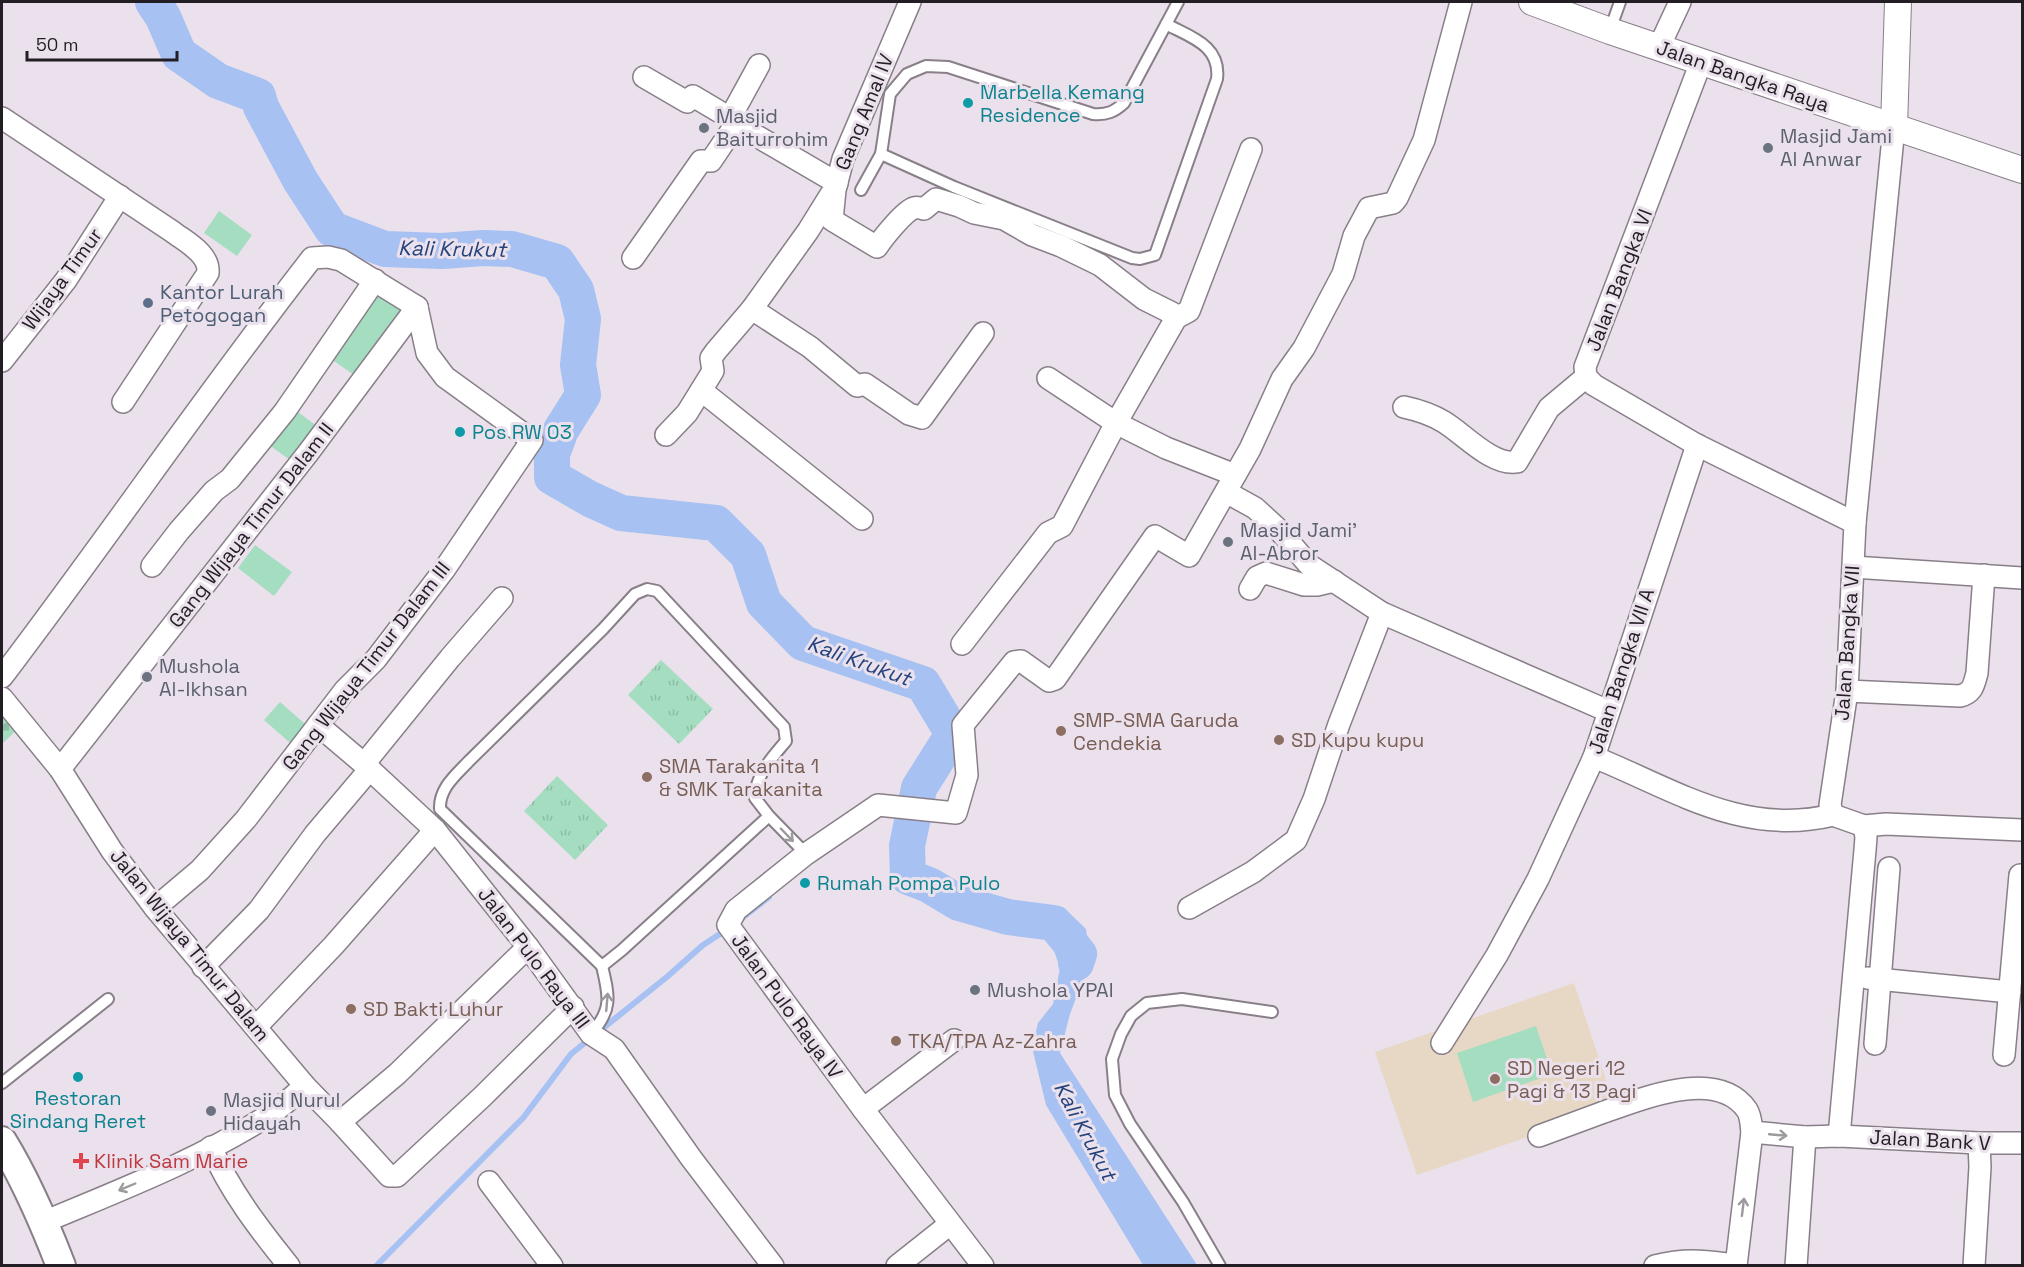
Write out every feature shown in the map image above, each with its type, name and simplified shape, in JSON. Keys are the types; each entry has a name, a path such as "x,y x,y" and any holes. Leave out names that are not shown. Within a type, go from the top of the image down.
{"main road":[{"path":"2,1141 14,1160 44,1222 61,1266"}],"street":[{"name":"Gang Amal IV","path":"644,77 687,102 693,96 837,183 843,159 910,2"},
{"path":"1231,484 1282,379 1304,348 1342,274 1354,236 1365,215 1370,208 1393,203 1397,198 1424,140 1461,2"},
{"name":"Jalan Bangka Raya","path":"1532,2 1610,31 2022,170"},
{"path":"1659,47 1680,2"},
{"path":"1894,127 1898,2"},
{"name":"Jalan Bangka VI","path":"1697,445 1594,385 1586,377 1585,367 1701,62"},
{"path":"633,258 700,161 711,161 759,65"},
{"path":"2,118 198,250 208,267 208,273 123,402"},
{"name":"Jalan Bangka VII","path":"1833,815 1830,806 1847,691 1855,523 1894,127"},
{"path":"962,644 1048,533 1062,525 1116,423 1176,318 1189,311 1251,149"},
{"path":"666,435 687,413 702,391 713,371 711,358 752,309 828,202 837,183"},
{"path":"837,183 832,220 877,248 885,234 906,213 914,208 924,209 936,199 974,213 1004,219 1032,235 1100,265 1144,299 1172,313 1176,318"},
{"name":"Wijaya Timur","path":"2,361 66,280 120,196"},
{"path":"2,677 80,574 160,459 312,258 328,256 341,260 417,307"},
{"path":"152,566 214,491 230,480 285,411 375,280"},
{"name":"Gang Wijaya Timur Dalam III","path":"155,908 200,870 246,819 345,690 376,659 444,570 532,440 445,377 427,353 417,307"},
{"name":"Gang Wijaya Timur Dalam II","path":"60,769 308,453 417,307"},
{"path":"752,309 810,347 857,386 865,384 909,414 922,418 983,333"},
{"path":"1404,407 1436,418 1499,460 1511,463 1516,462 1549,408 1586,377"},
{"path":"1048,378 1116,423 1231,484 1279,530 1309,566 1382,613 1608,711"},
{"path":"702,391 862,519"},
{"path":"1697,445 1855,523"},
{"name":"Jalan Bangka VII A","path":"1442,1043 1497,955 1538,879 1594,757 1697,445"},
{"name":"Jalan Pulo Raya IV","path":"983,1266 863,1109 728,925 736,910 806,854 878,806 956,813 967,775 963,725 965,720 1014,662 1021,661 1049,681 1055,679 1155,536 1189,556 1231,484"},
{"path":"1853,567 2022,578"},
{"path":"1250,589 1257,577 1266,573 1305,585 1334,581"},
{"path":"1847,691 1960,696 1967,694 1974,688 1977,673 1984,575"},
{"path":"203,967 259,910 450,658 502,598"},
{"path":"1189,908 1253,872 1296,840 1314,799 1339,724 1382,613"},
{"name":"Jalan Wijaya Timur Dalam","path":"2,698 60,769 112,851 155,908 305,1086 389,1176 398,1176 483,1097 573,1007"},
{"name":"Jalan Pulo Raya III","path":"318,725 367,766 435,830 528,947 591,1034 614,1049 691,1158 772,1266"},
{"path":"1594,757 1700,804 1748,817 1813,820 1833,815 1864,826 1886,824 2022,830"},
{"path":"1833,1136 1854,977 1866,837 1864,826"},
{"path":"256,1027 334,945 435,830"},
{"path":"1875,1044 1889,868"},
{"path":"2004,1055 2020,875"},
{"path":"340,1122 397,1074 528,947"},
{"path":"1854,977 2010,992"},
{"path":"863,1109 954,1040"},
{"path":"44,1222 163,1172 211,1147 270,1114 305,1086"},
{"path":"1539,1136 1678,1089 1706,1088 1728,1095 1745,1107 1749,1112 1752,1132 1736,1265 1678,1260 1655,1266"},
{"name":"Jalan Bank V","path":"1752,1132 1805,1137 2022,1143"},
{"path":"1796,1266 1805,1137"},
{"path":"1974,1266 1980,1167 1979,1143"},
{"path":"211,1147 238,1195 289,1266"},
{"path":"489,1182 552,1266"},
{"path":"897,1266 950,1224"}],"lane":[{"path":"861,190 881,154 890,94 908,74 926,66 948,67 1093,114 1105,115 1124,103 1178,2"},
{"path":"1610,31 1620,2"},
{"path":"881,154 954,187 1132,258 1155,255 1217,79 1218,69 1216,57 1207,47 1166,24"},
{"path":"591,1034 606,1014 608,991 602,966 440,809 439,800 443,791 469,761 603,629 635,594 647,589 657,591 784,727 786,741 761,771 755,785 755,798 806,854"},
{"path":"602,966 769,816"},
{"path":"2,1083 108,999"},
{"path":"1220,1266 1183,1202 1130,1124 1115,1095 1112,1059 1121,1034 1131,1016 1147,1003 1182,999 1272,1012"}],"shaded area":[{"name":"SD Negeri 12 Pagi & 13 Pagi","path":"1574,983 1615,1107 1417,1175 1375,1052"}],"green space":[{"path":"219,211 252,235 237,256 204,233"},
{"path":"377,286 409,309 360,379 328,357"},
{"path":"294,409 318,427 293,462 269,445"},
{"path":"255,545 292,572 274,596 238,568"},
{"path":"661,660 713,709 679,744 628,695"},
{"path":"2,701 20,727 2,744"},
{"path":"280,702 313,731 297,749 264,720"},
{"path":"557,776 608,825 575,860 524,811"},
{"path":"1536,1026 1552,1074 1473,1102 1457,1053"}],"water":[{"path":"1063,907 1086,929 1090,961 1070,1014 1060,1053 1197,1265 1143,1265 1046,1105 1032,1047 1038,1023 1053,1004 1060,968 1052,945 1054,923"}],"waterway":[{"name":"Kali Krukut","path":"153,2 163,17 179,54 218,81 258,96 261,107 300,180 332,229 385,249 442,251 483,248 512,249 557,262 576,290 583,319 578,365 583,395 561,430 552,454 552,477 590,499 621,513 716,523 748,555 764,603 803,643 923,684 953,734 919,788 907,846 908,877 929,885 959,903 1008,917 1054,923 1079,954 1076,963"},
{"path":"737,922 769,897"},
{"path":"376,1266 523,1118 571,1054 703,945 726,930"}],"place":[{"name":"Marbella Kemang Residence","path":"968,103"},
{"name":"Masjid Baiturrohim","path":"704,128"},
{"name":"Masjid Jami Al Anwar","path":"1768,148"},
{"name":"Kantor Lurah Petogogan","path":"148,303"},
{"name":"Pos RW 03","path":"460,432"},
{"name":"Masjid Jami' Al-Abror","path":"1228,542"},
{"name":"Mushola Al-Ikhsan","path":"147,677"},
{"name":"SMP-SMA Garuda Cendekia","path":"1061,731"},
{"name":"SD Kupu kupu","path":"1279,740"},
{"name":"SMA Tarakanita 1 & SMK Tarakanita","path":"647,777"},
{"name":"Rumah Pompa Pulo","path":"805,883"},
{"name":"Mushola YPAI","path":"975,990"},
{"name":"SD Bakti Luhur","path":"351,1009"},
{"name":"TKA/TPA Az-Zahra","path":"896,1041"},
{"name":"Restoran Sindang Reret","path":"78,1077"},
{"name":"SD Negeri 12 Pagi & 13 Pagi","path":"1495,1079"},
{"name":"Masjid Nurul Hidayah","path":"211,1111"},
{"name":"Klinik Sam Marie","path":"81,1161"}]}
